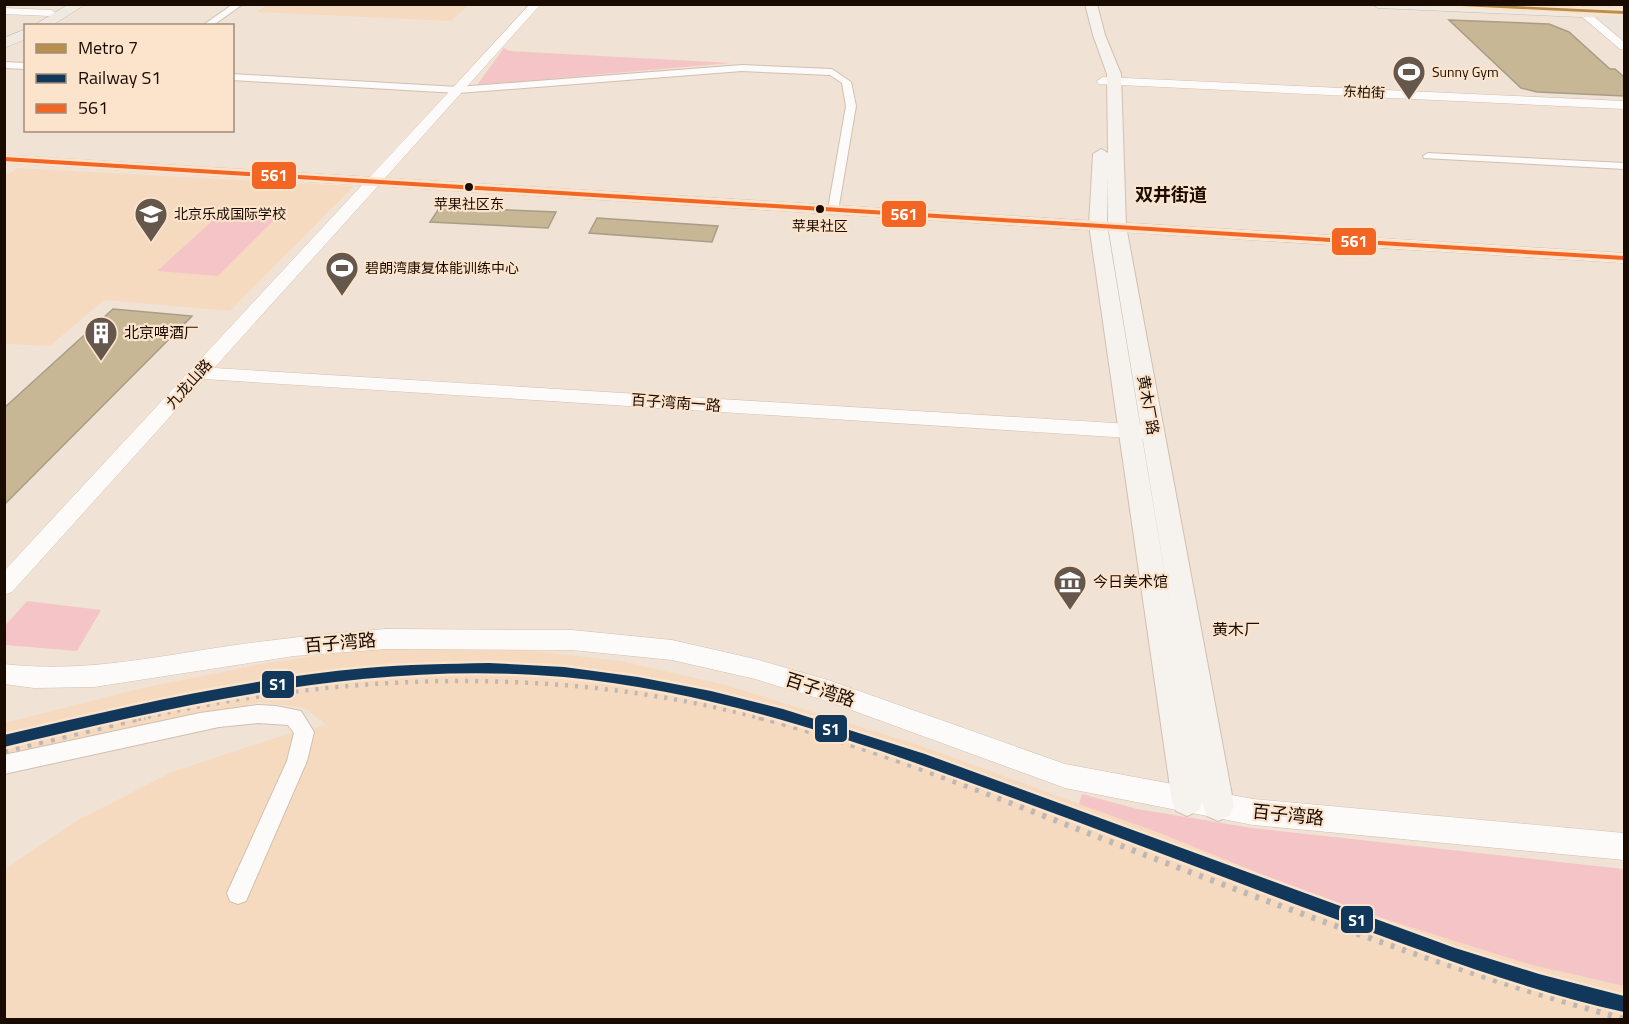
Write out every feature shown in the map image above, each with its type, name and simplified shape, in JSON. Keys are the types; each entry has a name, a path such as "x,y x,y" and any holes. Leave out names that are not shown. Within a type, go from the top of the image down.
{"highway":[{"path":"1607,4 1624,17"},
{"path":"1580,7 1624,30"}],"main road":[{"path":"30,24 65,4"},
{"path":"44,24 80,4"},
{"name":"黄木厂路","path":"1082,4 1109,81"},
{"name":"黄木厂路","path":"1091,4 1109,81 1107,226 1130,431 1187,801"},
{"path":"1378,4 1624,7"},
{"path":"1558,4 1624,17"},
{"path":"4,37 24,27"},
{"path":"4,44 24,34"},
{"name":"黄木厂路","path":"1107,226 1153,433 1218,806"}],"street":[{"path":"209,24 239,4"},
{"name":"九龙山路","path":"4,586 536,4"},
{"path":"1580,7 1624,46"},
{"path":"4,11 51,13"},
{"path":"4,65 24,66"},
{"path":"234,77 458,90 742,68 832,72 846,82 851,106 834,209"},
{"name":"东柏街","path":"1109,81 1624,105"},
{"path":"1428,156 1624,166"},
{"path":"4,159 1624,258"},
{"name":"百子湾南一路","path":"199,373 1153,433"},
{"name":"百子湾路","path":"4,674 34,678 94,677 294,646 386,639 572,640 661,649 755,669 828,691 1065,776 1253,812 1624,847"},
{"path":"4,765 176,727 235,717 275,713 294,717 304,732 297,761 238,893"}],"shaded area":[{"path":"267,5 469,5 451,21 256,12"},
{"path":"504,48 509,51 731,63 477,85"},
{"name":"北京乐成国际学校","path":"17,168 354,186 230,311 104,300 50,346 5,344 5,176"},
{"path":"221,213 277,217 218,276 157,271"},
{"path":"27,601 101,610 77,651 5,645 5,626"},
{"path":"435,647 509,648 621,661 726,685 916,744 1162,834 1330,902 1528,964 1624,986 1624,1019 5,1019 5,869 76,821 172,772 287,734 326,725 305,708 260,702 5,763 4,723 142,688 266,663 352,651"},
{"path":"1082,794 1137,809 1252,828 1624,869 1624,986 1528,964 1330,902 1162,834 1079,804"}],"building":[{"path":"1449,20 1549,24 1569,32 1610,69 1615,69 1624,77 1624,96 1537,92 1521,88"},
{"path":"440,207 556,212 548,228 430,222"},
{"path":"597,218 718,226 712,242 589,233"},
{"name":"北京啤酒厂","path":"113,309 192,316 4,505 4,408"}],"railway":[{"path":"138,719 216,703 294,692 373,684 452,681 530,683 609,690 687,702 764,719"},
{"path":"4,751 145,717"},
{"path":"759,717 896,760 1244,892 1433,960 1624,1019"}],"metro line":[{"name":"7","path":"1424,4 1624,13"}],"rail line":[{"name":"S1","path":"4,741 184,701 305,680 366,673 489,668 564,672 638,682 711,696 783,714 854,736 995,785 1455,956 1539,982 1624,1004"}],"transit line":[{"name":"561","path":"4,159 1624,258"}],"place":[{"name":"Sunny Gym","path":"1409,101"},
{"name":"苹果社区东","path":"469,187"},
{"name":"苹果社区","path":"820,209"},
{"name":"北京乐成国际学校","path":"151,243"},
{"name":"碧朗湾康复体能训练中心","path":"342,297"},
{"name":"北京啤酒厂","path":"101,362"},
{"name":"今日美术馆","path":"1070,611"}],"district":[{"name":"双井街道","path":"1171,195"},
{"name":"黄木厂","path":"1236,629"}]}
